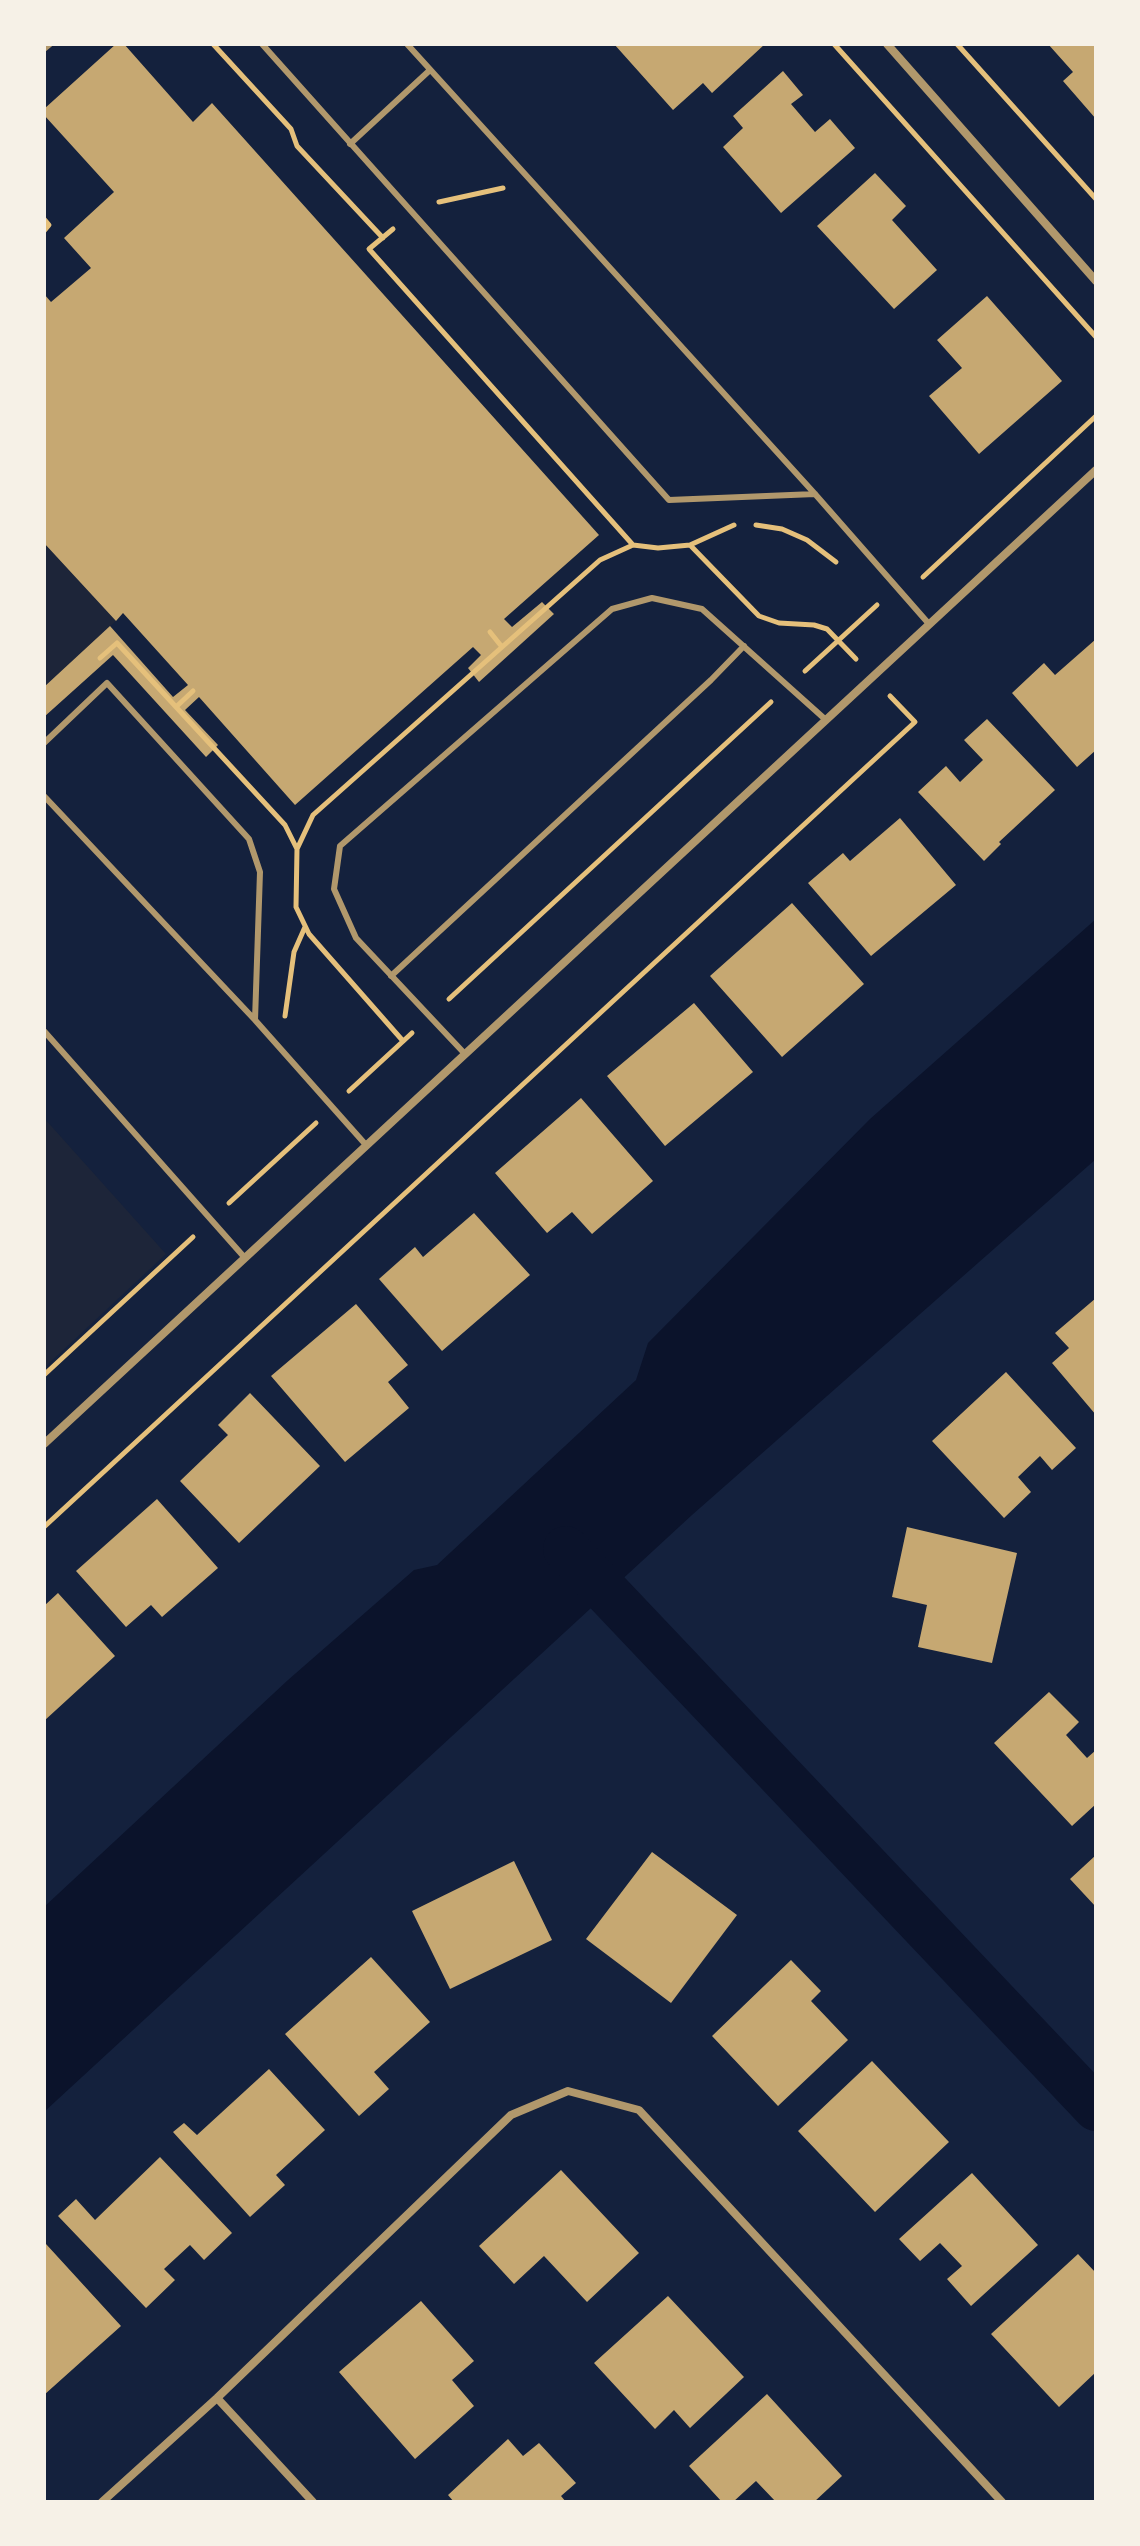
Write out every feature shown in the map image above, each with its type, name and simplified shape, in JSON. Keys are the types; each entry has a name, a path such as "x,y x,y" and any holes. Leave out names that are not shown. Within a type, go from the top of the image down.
{"street":[{"path":"887,44 1096,281"},
{"path":"44,1444 1096,470"},
{"path":"102,2502 217,2398 511,2115 568,2091 639,2110 1002,2502"},
{"path":"217,2398 313,2502"}],"lane":[{"path":"44,49 50,44"},
{"path":"262,44 669,500 815,494"},
{"path":"407,44 929,624"},
{"path":"350,144 430,70"},
{"path":"465,1054 356,938 334,889 340,846 612,609 652,598 702,609 826,720"},
{"path":"391,976 744,646"},
{"path":"44,743 107,683 249,839 260,872 255,1020"},
{"path":"44,796 255,1020 366,1145"},
{"path":"44,1031 245,1258"}],"path":[{"path":"213,44 291,129 297,146 383,238"},
{"path":"834,44 1096,337"},
{"path":"957,44 1096,199"},
{"path":"532,182 421,206 369,249 633,545"},
{"path":"44,219 49,225 44,231"},
{"path":"897,587 924,577 1096,416"},
{"path":"96,662 117,643 285,825 297,849 313,815 600,560 633,545 658,548 690,545 735,525 759,525 782,529 807,540 843,567"},
{"path":"44,1527 915,722 827,629 779,623 759,616 690,545"},
{"path":"44,1375 879,603 871,594"},
{"path":"490,632 502,647"},
{"path":"176,707 193,691"},
{"path":"285,1020 294,952 305,927"}],"shaded area":[{"path":"44,543 116,621 44,687"},
{"path":"1096,919 1096,1159 692,1515 44,2112 44,1907 288,1680 414,1570 437,1565 636,1380 648,1343 870,1119"},
{"path":"44,1118 166,1254 44,1368"}],"building":[{"path":"116,44 124,44 193,122 212,103 599,535 504,619 512,627 542,602 554,614 479,682 468,668 481,655 473,647 295,805 199,697 185,710 218,745 206,757 113,655 44,717 44,687 110,626 173,697 188,685 123,613 116,621 44,543 44,294 51,302 91,268 64,238 114,192 44,115 44,109"},
{"path":"614,44 765,44 712,93 703,83 673,110"},
{"path":"1048,44 1096,44 1096,119 1063,81 1073,72"},
{"path":"783,71 803,95 791,104 815,132 830,119 855,148 781,213 723,147 743,128 733,116"},
{"path":"875,173 906,206 892,220 937,270 894,309 817,226"},
{"path":"987,296 1062,381 979,454 929,396 962,368 937,340"},
{"path":"1096,639 1096,750 1077,767 1012,693 1044,663 1055,675"},
{"path":"987,719 1055,790 999,842 1001,844 984,861 918,792 946,766 960,782 983,760 964,740"},
{"path":"900,818 956,885 871,956 808,883 843,853 850,861"},
{"path":"792,903 864,984 782,1057 710,976"},
{"path":"694,1003 753,1072 665,1146 607,1076"},
{"path":"581,1098 653,1181 592,1234 572,1212 547,1233 495,1173"},
{"path":"474,1213 530,1275 442,1351 379,1279 415,1247 423,1257"},
{"path":"1096,1298 1096,1415 1052,1363 1069,1348 1055,1333"},
{"path":"356,1304 408,1365 388,1382 409,1408 345,1462 271,1376"},
{"path":"1006,1372 1076,1448 1052,1470 1040,1456 1018,1477 1031,1492 1004,1518 932,1441"},
{"path":"250,1393 320,1466 239,1543 180,1481 228,1435 218,1425"},
{"path":"157,1499 218,1568 162,1617 151,1605 126,1627 76,1571"},
{"path":"907,1527 1017,1553 992,1663 918,1647 927,1605 892,1597"},
{"path":"58,1593 115,1656 44,1721 44,1606"},
{"path":"1049,1692 1079,1722 1066,1735 1087,1758 1096,1750 1096,1804 1072,1826 994,1743"},
{"path":"652,1852 737,1915 671,2003 586,1939"},
{"path":"1096,1855 1096,1907 1070,1879"},
{"path":"514,1861 552,1940 450,1989 412,1911"},
{"path":"371,1957 430,2022 374,2072 389,2089 359,2116 285,2034"},
{"path":"791,1960 821,1991 811,2001 848,2040 778,2106 712,2036"},
{"path":"872,2061 949,2142 875,2212 798,2131"},
{"path":"269,2069 325,2130 276,2175 285,2185 250,2217 173,2132 184,2123 197,2135"},
{"path":"160,2157 232,2233 204,2260 190,2245 164,2269 175,2280 146,2308 58,2216 76,2199 95,2220"},
{"path":"561,2170 639,2253 587,2302 544,2256 514,2284 479,2246"},
{"path":"972,2173 1038,2245 971,2306 947,2279 962,2266 940,2243 920,2261 899,2239"},
{"path":"46,2244 121,2326 44,2395 44,2246"},
{"path":"1078,2254 1096,2273 1096,2372 1059,2407 991,2334"},
{"path":"668,2296 744,2377 690,2428 674,2410 655,2429 594,2363"},
{"path":"421,2301 474,2361 452,2380 474,2406 415,2459 339,2372"},
{"path":"767,2394 842,2476 814,2502 776,2502 756,2481 733,2502 722,2502 689,2466"},
{"path":"508,2439 523,2456 539,2443 576,2483 561,2496 566,2502 454,2502 448,2495"}],"waterway":[{"path":"566,1549 1096,2108"}]}
